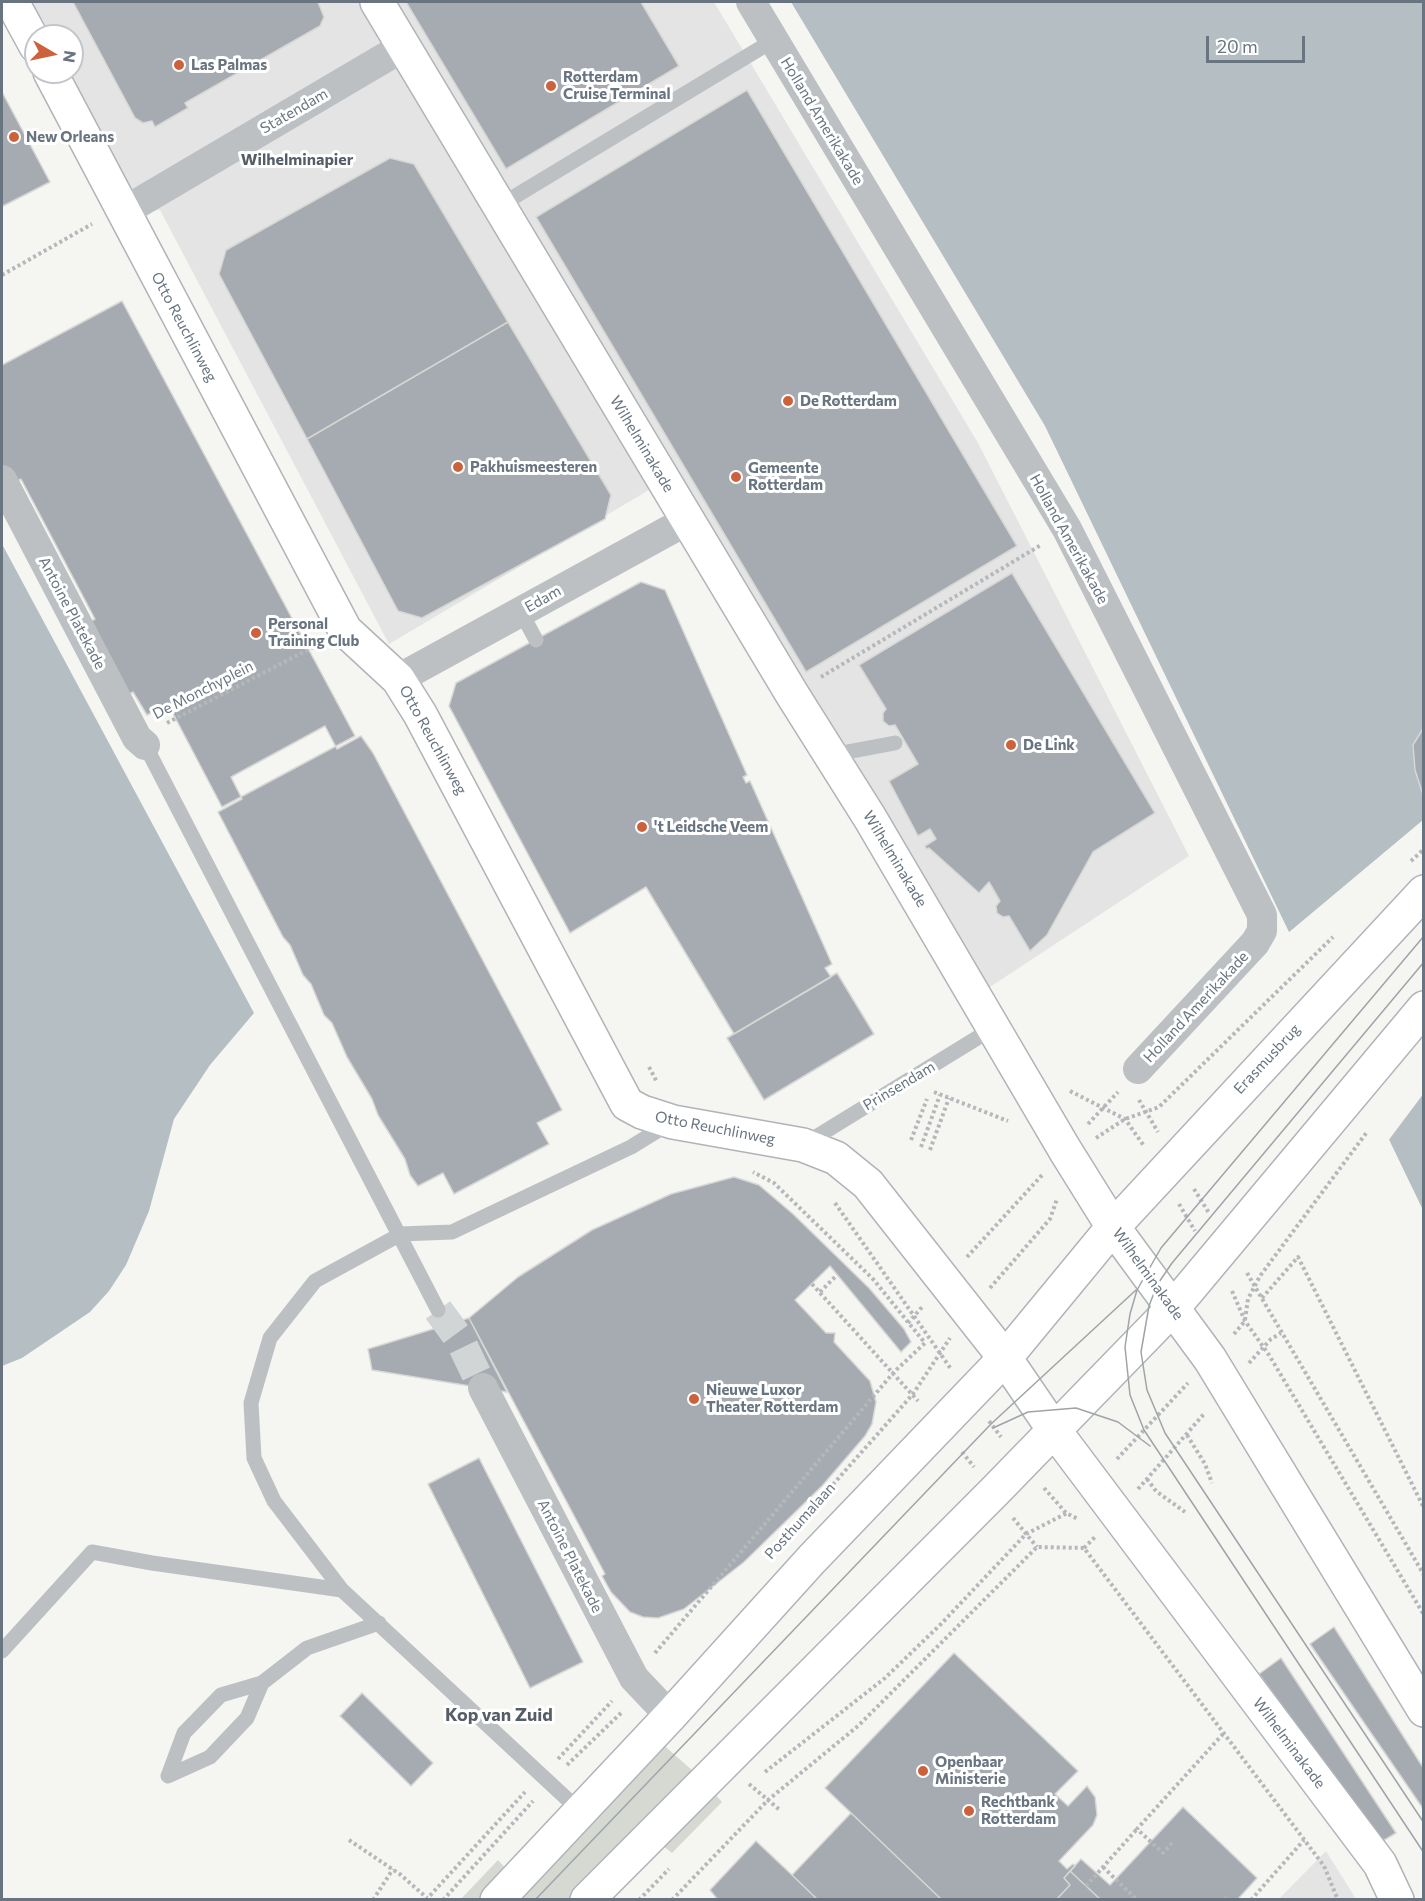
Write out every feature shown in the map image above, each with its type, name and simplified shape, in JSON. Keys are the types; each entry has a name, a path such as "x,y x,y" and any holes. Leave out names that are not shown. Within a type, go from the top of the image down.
{"main road":[{"path":"12,2 24,24"},
{"name":"Wilhelminakade","path":"377,2 792,694 995,1027 1070,1157 1113,1227 1210,1359 1424,1710"},
{"name":"Otto Reuchlinweg","path":"56,84 345,630 398,679 627,1104 642,1112 673,1122 803,1145 836,1158 868,1184 1005,1358"},
{"name":"Erasmusbrug","path":"1113,1227 1424,892"},
{"path":"587,1899 1173,1308 1424,1008"},
{"path":"496,1899 670,1716 812,1559 1005,1358 1113,1227"},
{"name":"Wilhelminakade","path":"1005,1358 1054,1430 1380,1864 1396,1899"}],"street":[{"name":"Holland Amerikakade","path":"751,2 1067,529 1262,915 1262,931 1255,943 1135,1080"},
{"name":"Statendam","path":"123,212 403,47"},
{"name":"Antoine Platekade","path":"2,480 141,741"},
{"name":"Edam","path":"398,679 688,520"},
{"name":"Antoine Platekade","path":"483,1388 639,1684 670,1716"}],"lane":[{"path":"499,206 774,40"},
{"path":"521,612 536,640"},
{"path":"141,741 401,1234 438,1310"},
{"path":"831,755 895,743"},
{"name":"Prinsendam","path":"803,1145 995,1027"},
{"path":"580,1811 342,1590 274,1501 254,1458 251,1403 270,1338 315,1281 401,1234 452,1232 631,1147 673,1122"},
{"path":"2,1650 92,1552 152,1563 342,1590"},
{"path":"262,1683 247,1718 210,1757 168,1776 184,1733 221,1695 262,1683 307,1648 379,1623"}],"path":[{"path":"2,275 97,221 123,212"},
{"path":"792,694 1067,529"},
{"name":"De Monchyplein","path":"141,741 345,630"},
{"path":"1406,865 1424,849"},
{"path":"1125,1119 1159,1107 1338,932"},
{"path":"1135,1080 1146,1111 1173,1161 1225,1245 1262,1298 1424,1575"},
{"path":"911,1140 930,1091 1013,1122"},
{"path":"921,1146 940,1095"},
{"path":"930,1150 949,1098"},
{"path":"746,1168 774,1183 873,1280 908,1323 944,1282 1070,1157 1103,1108 1125,1119 1173,1161 1225,1245 1232,1291 1245,1321 1264,1348 1424,1615"},
{"name":"Posthumalaan","path":"825,1494 913,1394 968,1313 1050,1219 1070,1157 1125,1119"},
{"path":"761,1776 885,1678 941,1624 1026,1534 1066,1514 1245,1321 1248,1299 1260,1275 1374,1124"},
{"path":"833,1200 939,1353"},
{"path":"1262,1298 1298,1257 1424,1508"},
{"path":"847,1265 852,1259"},
{"path":"820,1292 837,1275"},
{"name":"Posthumalaan","path":"443,1899 639,1684 894,1372 925,1343 908,1323"},
{"path":"672,1899 768,1800 858,1726 1038,1546 1084,1548 1227,1388 1281,1333"},
{"path":"1187,1435 1205,1464 1212,1483"},
{"path":"1147,1479 1156,1491 1185,1512"},
{"path":"1084,1548 1324,1866 1338,1899"},
{"path":"1086,1886 1223,1734"},
{"path":"743,1794 756,1781"},
{"path":"751,1786 781,1811"},
{"path":"1137,1828 1163,1853 1172,1843"},
{"path":"349,1840 381,1864 393,1869 427,1898"},
{"path":"1251,1899 1304,1840"},
{"path":"639,1899 671,1867"},
{"path":"1103,1867 1137,1899"},
{"path":"373,1899 393,1869"}],"shaded area":[{"path":"12,2 714,2 978,443 1189,856 964,1004 654,487 389,644 160,210 123,212 56,84 84,84 84,24 28,24"},
{"path":"791,2 1423,2 1424,727 1413,745 1415,770 1424,798 1423,1210 1045,426"},
{"path":"2,544 254,1013 210,1065 174,1119 149,1211 126,1265 109,1291 90,1312 22,1358 2,1366"},
{"path":"658,1740 694,1772 570,1899 508,1900"},
{"path":"711,1790 722,1802 672,1853 655,1840"},
{"path":"1326,1851 1356,1899 1279,1899"},
{"path":"498,1860 507,1870 478,1899 460,1900"}],"pier":[{"path":"1423,820 1424,1093 1388,1141 1288,933"}],"building":[{"name":"Las Palmas","path":"73,2 318,2 324,17 320,26 185,103 188,108 155,127 152,121 143,123 135,118"},
{"name":"Rotterdam Cruise Terminal","path":"406,2 641,2 679,66 506,169"},
{"name":"De Rotterdam","path":"747,90 1017,546 806,672 536,217"},
{"name":"New Orleans","path":"2,92 50,182 3,206 2,204"},
{"path":"390,158 414,164 508,322 307,439 219,274 226,250"},
{"path":"122,301 355,736 222,807 168,704 147,715 133,692 124,697 85,625 95,619 21,479 10,485 2,469 2,365"},
{"name":"Pakhuismeesteren","path":"508,322 611,495 605,519 422,618 398,611 307,439"},
{"name":"De Link","path":"1012,573 1155,813 1093,852 1047,935 1030,951 1009,916 1003,917 997,913 996,906 1000,901 989,882 979,893 929,848 926,849 925,846 936,839 930,829 918,836 889,781 918,764 895,725 889,726 883,721 883,713 886,709 859,665"},
{"name":"'t Leidsche Veem","path":"641,582 665,590 747,775 743,777 746,783 750,781 832,964 825,968 831,977 734,1034 646,887 570,933 449,706 456,683"},
{"path":"325,726 337,749 361,736 373,753 562,1110 537,1123 549,1144 454,1194 443,1173 418,1186 410,1175 405,1159 378,1115 332,1023 324,1015 311,984 303,975 290,945 283,937 218,812 242,799 231,777"},
{"path":"1424,727 1424,798 1415,770 1413,745"},
{"path":"837,973 874,1034 764,1100 727,1038"},
{"name":"Nieuwe Luxor Theater Rotterdam","path":"734,1177 759,1185 793,1214 869,1288 904,1329 911,1342 901,1352 830,1266 795,1300 826,1333 835,1333 834,1342 870,1381 876,1402 872,1424 865,1436 822,1486 744,1562 684,1609 658,1618 643,1617 630,1612 611,1592 602,1576 605,1574 469,1318 518,1277 592,1230 671,1194"},
{"path":"469,1318 507,1392 372,1370 368,1349"},
{"path":"479,1458 583,1662 530,1688 428,1484"},
{"path":"1334,1627 1424,1769 1424,1810 1310,1644"},
{"path":"954,1653 1078,1771 1055,1794 1068,1806 1087,1786 1095,1797 1097,1815 1093,1825 1059,1861 1067,1869 1073,1864 1075,1866 1064,1878 1070,1885 1056,1900 942,1900 825,1788"},
{"path":"1281,1658 1396,1833 1381,1842 1259,1674"},
{"path":"362,1693 433,1763 411,1786 340,1716"},
{"path":"1183,1807 1257,1878 1237,1900 1101,1900 1070,1871 1081,1859 1110,1885"},
{"path":"851,1813 942,1900 818,1900 792,1875"},
{"path":"756,1841 818,1900 718,1900 710,1890"},
{"path":"1070,1871 1101,1900 1056,1900 1070,1885 1064,1878"}],"tunnel":[{"path":"438,1310 460,1340 483,1388"}],"tram line":[{"path":"1424,936 1161,1248 1137,1290 1130,1314 1125,1347 1130,1395 1144,1430 1424,1853"},
{"path":"1424,962 1172,1263 1157,1285 1149,1306 1141,1352 1147,1390 1165,1433 1424,1823"},
{"path":"535,1900 991,1424 1136,1290"},
{"path":"993,1428 1028,1412 1076,1408 1118,1422 1150,1446"}],"place":[{"name":"Las Palmas","path":"179,65"},
{"name":"Rotterdam Cruise Terminal","path":"551,86"},
{"name":"New Orleans","path":"14,137"},
{"name":"De Rotterdam","path":"788,401"},
{"name":"Pakhuismeesteren","path":"458,467"},
{"name":"Gemeente Rotterdam","path":"736,477"},
{"name":"Personal Training Club","path":"256,633"},
{"name":"De Link","path":"1011,745"},
{"name":"'t Leidsche Veem","path":"642,827"},
{"name":"Nieuwe Luxor Theater Rotterdam","path":"694,1399"},
{"name":"Openbaar Ministerie","path":"923,1771"},
{"name":"Rechtbank Rotterdam","path":"969,1811"}],"district":[{"name":"Wilhelminapier","path":"297,160"},
{"name":"Kop van Zuid","path":"499,1715"}]}
